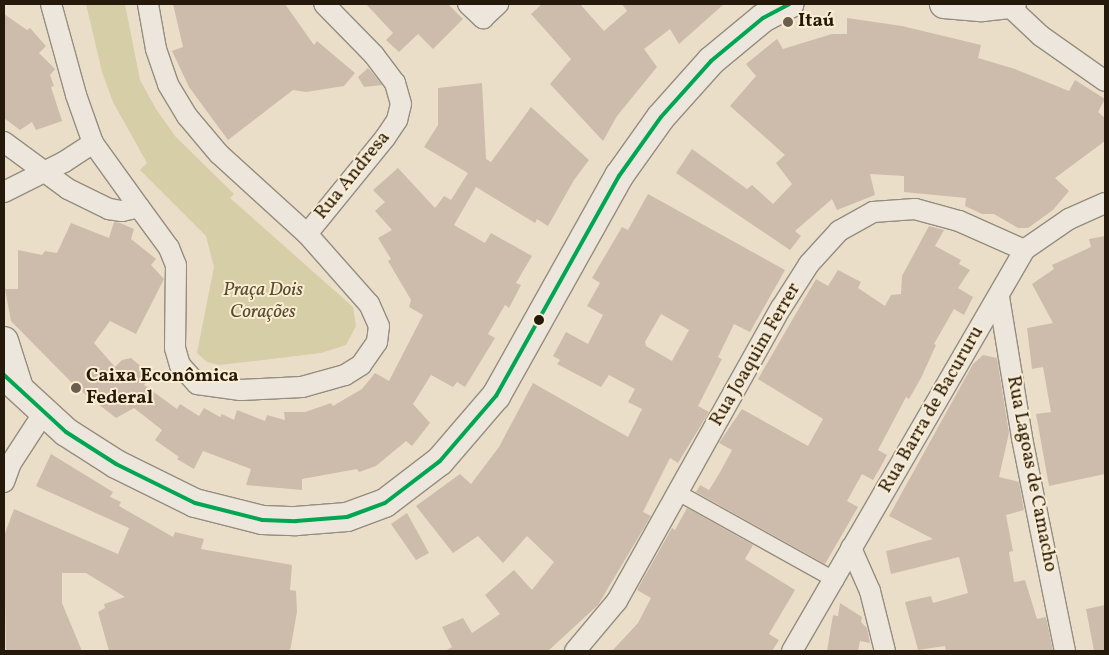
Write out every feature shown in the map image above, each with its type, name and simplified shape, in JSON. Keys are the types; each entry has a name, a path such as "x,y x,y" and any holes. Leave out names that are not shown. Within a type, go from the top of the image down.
{"main road":[{"path":"4,341 12,381 43,414 66,432 116,464 195,503 262,520 296,521 347,517 385,503 440,461 496,396 619,176 661,117 705,68 733,42 763,18 790,4"},
{"path":"944,4 1011,5"}],"street":[{"name":"Rua Andresa","path":"51,4 76,96 93,143 169,248 176,265 175,348 180,365 197,384 207,388 302,387 345,375 368,356 377,342 379,326 369,304 307,234 385,138 397,120 401,104 395,83 374,55 324,4"},
{"path":"148,4 156,49 168,84 187,116 219,154 307,234"},
{"path":"468,4 483,18 498,4"},
{"path":"1011,5 1041,36 1105,82"},
{"path":"4,142 68,189 109,208 122,210 139,207"},
{"path":"4,192 44,172 93,143"},
{"name":"Rua Barra de Bacururu","path":"792,651 835,580 930,408 999,296 1024,250 1068,219 1105,203"},
{"name":"Rua Joaquim Ferrer","path":"575,651 617,601 797,284 823,247 854,220 873,212 915,209 959,221 1024,250"},
{"name":"Rua Lagoas de Camacho","path":"999,296 1022,438 1065,651"},
{"path":"4,482 11,463 43,414"},
{"path":"678,494 835,580"},
{"path":"851,548 870,591 885,651"}],"green space":[{"name":"Praça Dois Corações","path":"86,4 125,4 140,80 156,109 175,136 234,194 230,198 353,307 356,326 346,345 321,353 219,365 207,362 197,353 214,267 206,236 140,170 147,163 113,102 102,72"}],"building":[{"path":"173,4 285,4 314,45 317,41 355,73 344,86 306,92 293,90 228,140 189,87 172,51 183,47"},
{"path":"366,4 448,4 463,19 433,49 418,34 399,52 386,40 393,33"},
{"path":"542,4 580,4 604,31 627,11 622,4 724,4 679,44 670,29 644,49 657,67 617,116 603,141 550,84 571,59 531,14"},
{"path":"4,14 27,30 30,28 46,46 39,53 55,69 50,75 54,86 51,87 62,121 36,130 32,122 20,130 4,118"},
{"path":"847,18 902,26 981,45 978,58 1015,69 1069,91 1075,80 1105,99 1098,112 1105,118 1105,141 1055,178 1069,191 1053,210 1028,228 1018,228 994,214 982,214 965,206 966,198 904,192 904,176 870,174 875,195 837,210 832,199 795,231 801,236 790,250 676,173 692,149 747,189 752,185 773,204 792,184 776,163 785,155 730,106 756,76 746,64 777,39 783,49 832,34 847,34"},
{"path":"368,68 382,85 364,87 358,77"},
{"path":"482,83 486,159 491,162 531,107 589,160 574,180 548,226 537,219 535,223 476,187 454,225 485,243 491,233 532,256 516,283 521,285 509,308 505,305 488,334 495,338 465,387 457,382 453,387 431,375 413,404 430,423 412,446 406,441 376,466 359,472 357,469 302,479 302,490 246,485 251,469 203,451 194,469 177,459 179,457 155,440 162,430 134,408 116,418 75,386 11,321 5,289 18,289 18,250 42,255 45,251 57,253 71,223 109,238 114,222 134,229 131,239 156,259 151,265 164,279 136,334 110,321 94,343 115,367 122,360 131,358 151,375 144,385 177,409 180,404 199,416 204,408 220,417 222,414 234,420 237,410 265,421 267,415 285,420 284,412 305,412 331,403 333,406 362,389 375,373 389,381 423,315 409,307 411,300 388,261 391,259 378,238 392,230 375,211 385,202 373,190 398,168 435,208 444,196 451,200 468,173 424,147 438,125 438,88"},
{"path":"648,194 785,270 750,332 734,324 718,357 722,359 698,406 709,412 678,463 670,458 643,512 651,516 598,605 548,651 445,651 452,647 442,627 463,618 472,633 500,614 485,595 514,570 532,590 554,562 527,536 503,563 478,536 453,553 416,506 460,474 471,484 499,447 533,383 628,437 642,409 628,402 635,389 609,375 601,387 557,364 560,360 553,356 566,332 588,344 603,315 587,306 600,283 592,278 622,227 628,230","holes":["661,314 689,330 672,361 646,346 645,342"]},
{"path":"929,226 944,230 935,246 961,260 959,264 970,270 958,288 973,297 964,315 954,309 934,344 936,345 921,378 909,399 906,397 878,450 887,455 880,468 873,480 862,474 847,501 858,507 825,564 696,492 700,485 709,490 719,474 732,450 719,443 742,409 808,446 823,419 758,379 816,279 828,286 838,270 861,282 858,288 885,306 891,295 901,294 902,276"},
{"path":"1105,236 1105,474 1049,486 1036,414 1051,412 1043,367 1032,369 1027,328 1053,323 1032,284 1054,269 1052,265 1091,247 1089,239"},
{"path":"983,355 997,358 1009,433 999,477 1019,482 1024,510 1006,515 1013,551 1009,552 1014,582 1025,580 1037,619 1046,617 1053,651 946,651 945,646 918,650 905,602 931,596 933,603 968,593 959,557 891,574 886,551 933,539 889,516 973,364"},
{"path":"51,454 113,492 110,497 121,502 119,506 173,537 175,532 204,539 201,549 292,565 290,590 296,591 297,612 290,651 109,651 98,612 105,608 104,604 125,597 86,573 62,573 62,603 82,651 6,651 4,536 14,509 118,554 129,528 36,486"},
{"path":"687,508 753,545 745,559 795,590 769,634 779,640 772,651 612,651 638,623 651,598 637,590 672,528 675,530"},
{"path":"407,513 429,553 416,560 391,524"},
{"path":"840,603 862,617 861,622 867,628 870,643 860,641 858,651 827,651 833,615 838,616"},
{"path":"1105,605 1105,651 1094,651 1086,609"}],"transit line":[{"path":"4,375 66,432 116,464 195,503 262,520 296,521 347,517 385,503 440,461 496,396 619,176 661,117 711,61 763,18 789,4"}],"place":[{"name":"Itaú","path":"788,22"},
{"name":"Caixa Econômica Federal","path":"76,388"}]}
